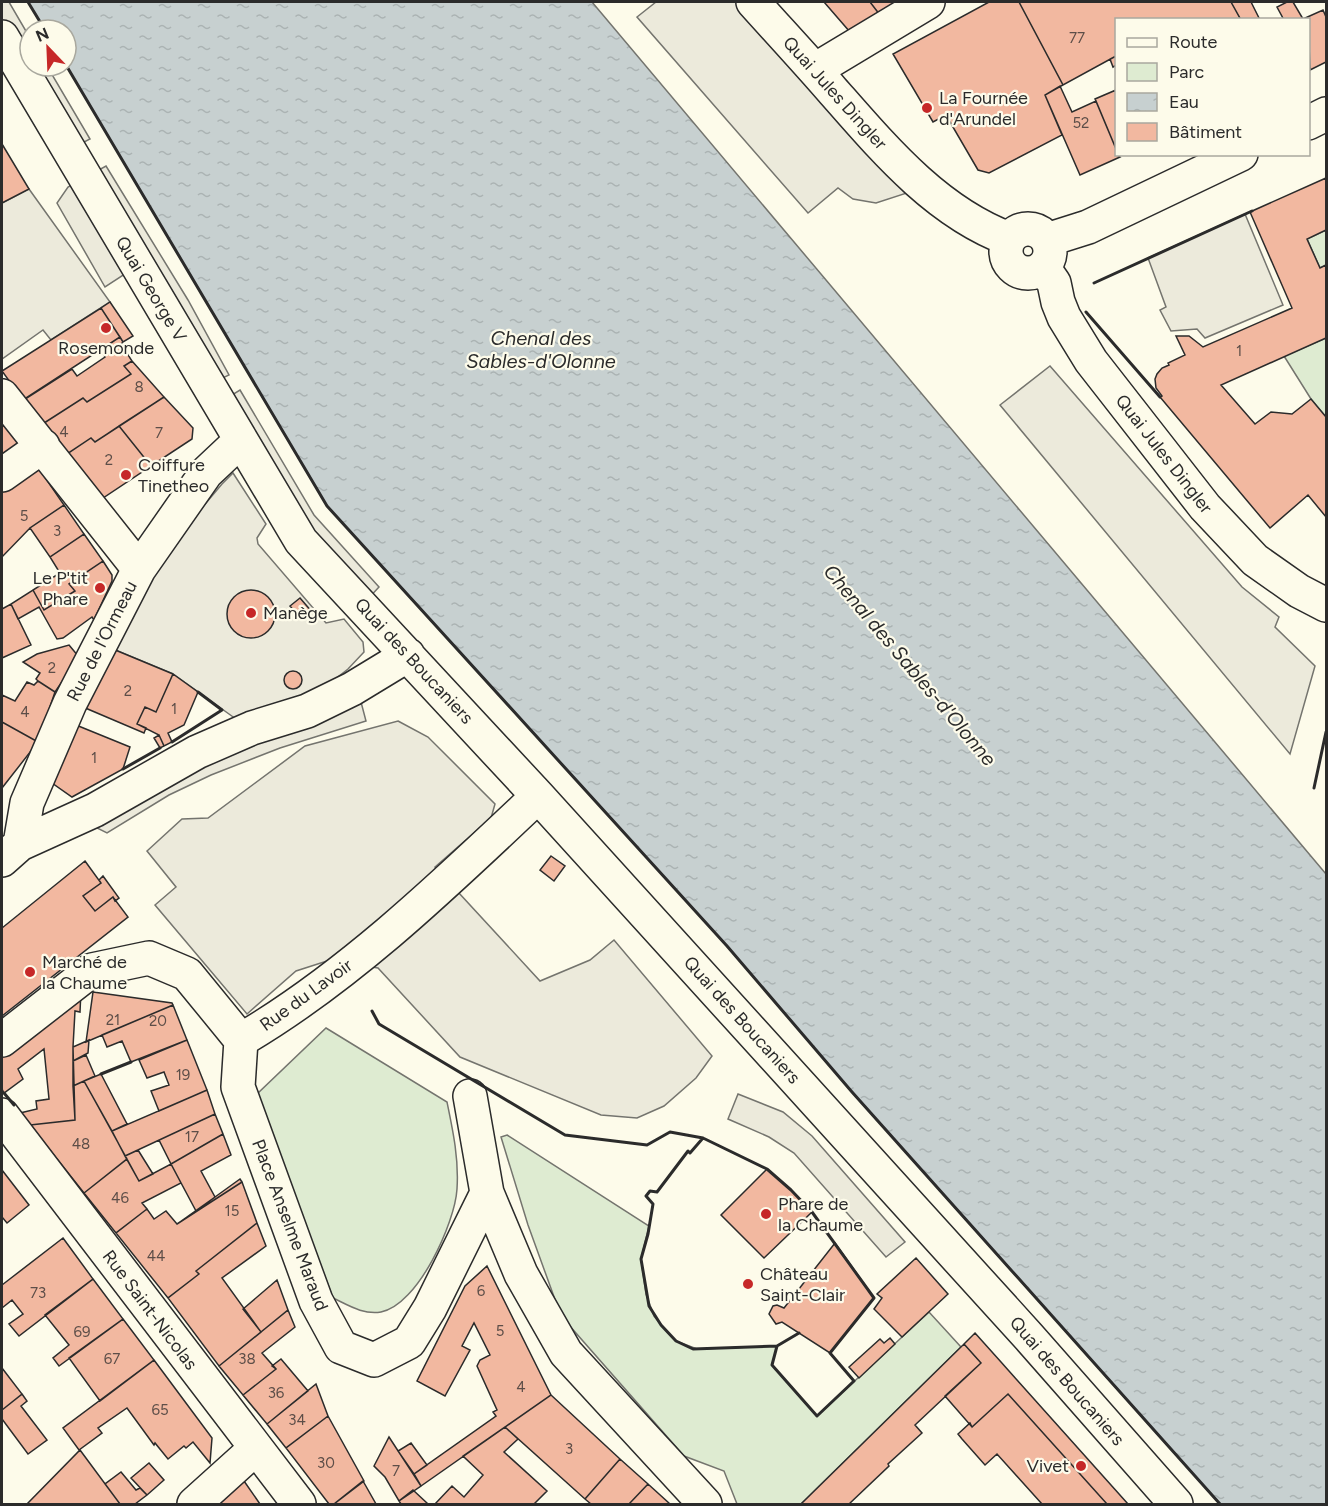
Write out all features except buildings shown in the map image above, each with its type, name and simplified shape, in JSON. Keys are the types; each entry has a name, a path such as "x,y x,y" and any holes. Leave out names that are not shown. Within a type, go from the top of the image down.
{"street":[{"name":"Quai Jules Dingler","path":"753,2 858,120 928,191 967,220 1009,239 1025,229 1038,231 1064,317 1091,361 1205,507 1255,560 1299,591 1326,605"},
{"path":"815,70 928,2"},
{"name":"Quai George V","path":"2,37 301,541"},
{"path":"1310,122 1326,114"},
{"path":"1045,253 1088,227 1237,156"},
{"path":"2,396 139,569"},
{"name":"Rue de l'Ormeau","path":"10,852 27,803 61,724 139,569 206,473 240,441"},
{"path":"2,475 43,446"},
{"name":"Quai des Boucaniers","path":"301,541 538,796 1029,1337 1176,1504"},
{"path":"10,852 95,810 197,752 252,728 307,711 352,689 408,655"},
{"name":"Rue du Lavoir","path":"2,1040 92,970 149,958 187,974 241,1040 283,1016 403,921 538,796"},
{"name":"Place Anselme Maraud","path":"241,1040 238,1087 316,1301 341,1347 374,1360 409,1342 430,1308 487,1193"},
{"path":"470,1096 487,1193 521,1274 566,1353 705,1504"},
{"name":"Rue Saint-Nicolas","path":"2,1115 299,1504"},
{"path":"194,1504 255,1449"}],"green space":[{"path":"1326,230 1326,265 1320,268 1307,239"},
{"path":"1326,338 1326,417 1311,399 1284,356"},
{"path":"326,1028 447,1102 456,1156 455,1204 442,1241 421,1279 395,1306 381,1312 362,1311 333,1298 256,1095"},
{"path":"507,1135 649,1226 641,1259 646,1294 654,1316 676,1341 697,1349 777,1346 772,1365 817,1416 929,1312 961,1347 801,1504 737,1504 724,1471 684,1456 561,1316 528,1225 501,1137"}],"shaded area":[{"path":"2,2 9,2 18,18 18,64 2,37"},
{"path":"656,2 743,2 910,192 876,203 853,199 838,188 808,213 637,17"},
{"path":"26,78 54,78 90,139 69,150"},
{"path":"106,166 188,300 229,375 208,385 137,266 105,287 57,203 68,187"},
{"path":"29,189 110,302 51,340 43,330 2,359 2,203"},
{"path":"1245,214 1283,305 1205,338 1197,329 1171,331 1160,310 1166,307 1148,258"},
{"path":"1050,366 1242,587 1279,617 1275,627 1315,666 1290,754 1000,405"},
{"path":"240,390 314,515 379,587 365,602 304,538 222,401"},
{"path":"233,473 266,524 257,538 258,544 326,623 344,619 363,642 364,652 348,669 312,697 236,719 173,674 108,647 153,566"},
{"path":"361,702 366,721 280,748 211,775 169,795 107,833 91,825 198,755"},
{"path":"398,721 428,737 495,804 491,818 435,867 540,981 590,960 614,940 712,1056 696,1078 664,1106 637,1118 601,1115 460,1057 378,968 330,960 296,971 247,1014 155,905 176,887 147,851 182,819 208,818 305,746"},
{"path":"738,1094 783,1112 812,1136 905,1242 886,1257 794,1153 769,1137 728,1119"}],"water":[{"name":"Chenal des Sables-d'Olonne","path":"28,2 592,2 1326,874 1326,1504 1220,1504 852,1092 727,946 327,506 74,78 78,78 78,18 38,18"}],"wall":[{"path":"28,2 38,18"},
{"path":"74,78 327,506 727,946 852,1092 1220,1504"},
{"path":"1094,283 1252,211"},
{"path":"1086,312 1160,397"},
{"path":"172,742 222,710 198,692"},
{"path":"1314,788 1326,732"},
{"path":"123,769 160,748"},
{"path":"372,1011 379,1024 565,1135 647,1145 670,1132 703,1138"},
{"path":"101,1074 131,1062"},
{"path":"4,1093 14,1105"},
{"path":"703,1138 767,1169 791,1190 812,1212 874,1298 830,1353 854,1381 817,1416 772,1365 777,1346 693,1349 676,1341 661,1325 649,1306 641,1259 653,1204 646,1196 650,1191 657,1192 688,1151 690,1153 703,1138"},
{"path":"777,1346 799,1333"}],"place":[{"name":"La Fournée d'Arundel","path":"927,108"},
{"name":"Rosemonde","path":"106,328"},
{"name":"Coiffure Tinetheo","path":"126,475"},
{"name":"Le P'tit Phare","path":"100,588"},
{"name":"Manège","path":"251,613"},
{"name":"Marché de la Chaume","path":"30,972"},
{"name":"Phare de la Chaume","path":"766,1214"},
{"name":"Château Saint-Clair","path":"748,1284"},
{"name":"Vivet","path":"1081,1466"}]}
